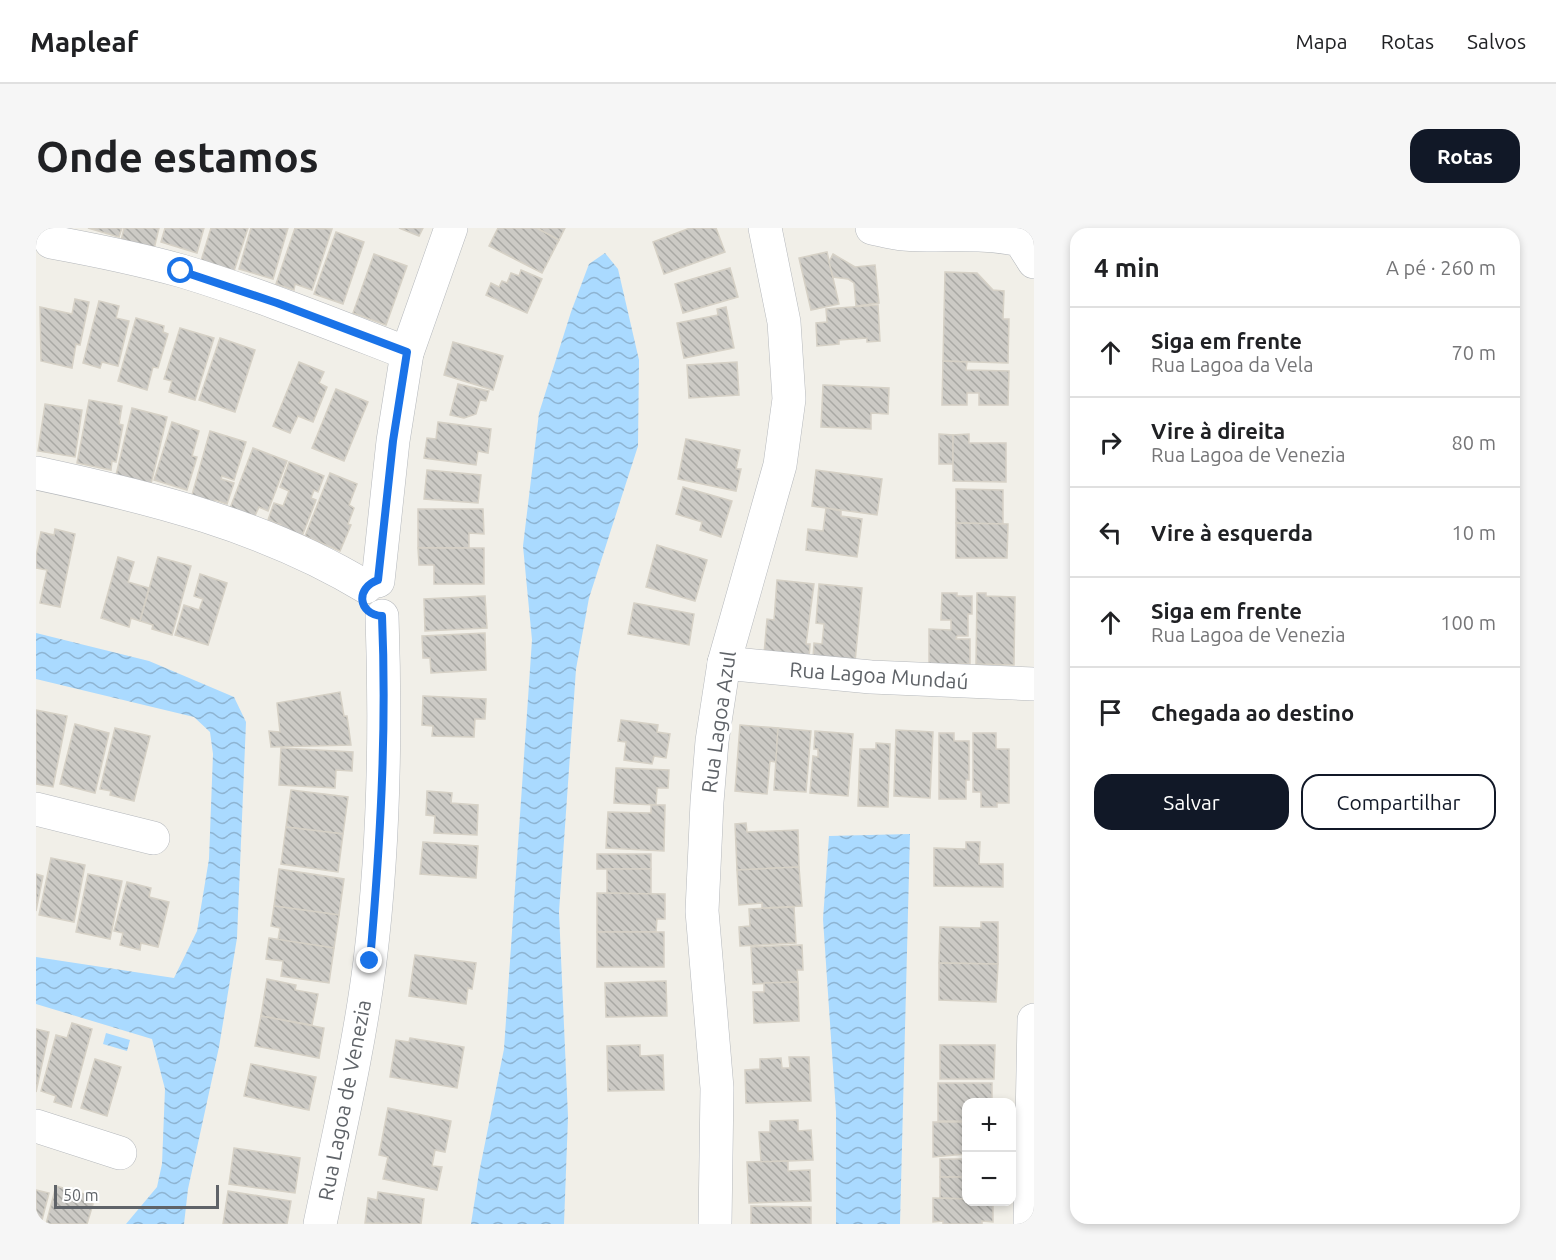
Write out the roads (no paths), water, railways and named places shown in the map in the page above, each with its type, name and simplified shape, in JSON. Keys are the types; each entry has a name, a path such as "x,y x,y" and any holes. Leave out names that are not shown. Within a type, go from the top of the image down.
{"street":[{"path":"36,473 120,491 240,528 372,584 407,352 451,228"},
{"name":"Rua Lagoa Azul","path":"715,1224 717,1088 702,911 710,761 724,663 780,465 789,399 784,322 765,228"},
{"path":"872,228 903,234 987,231 1025,243"},
{"path":"51,242 181,271 277,303 407,352"},
{"name":"Rua Lagoa de Venezia","path":"320,1224 370,961 380,832 385,692 382,616 369,613 364,608 363,594 372,584"},
{"name":"Rua Lagoa Mundaú","path":"724,663 871,677 1034,684"},
{"path":"36,809 153,838"},
{"path":"1030,1224 1034,1020"},
{"path":"36,1126 120,1153"}],"water":[{"path":"605,253 618,269 639,360 638,446 589,598 576,669 559,912 568,1117 564,1224 471,1224 504,1049 532,640 523,546 539,413 589,264"},
{"path":"36,633 149,661 234,697 246,722 237,938 219,1047 188,1189 184,1224 126,1224 157,1187 162,1164 165,1089 152,1039 36,1004 36,957 174,978 197,931 209,859 213,754 210,732 194,717 36,679"},
{"path":"910,834 900,1224 836,1224 836,1112 823,919 829,836"},
{"path":"106,1033 130,1040 127,1051 103,1044"}]}
